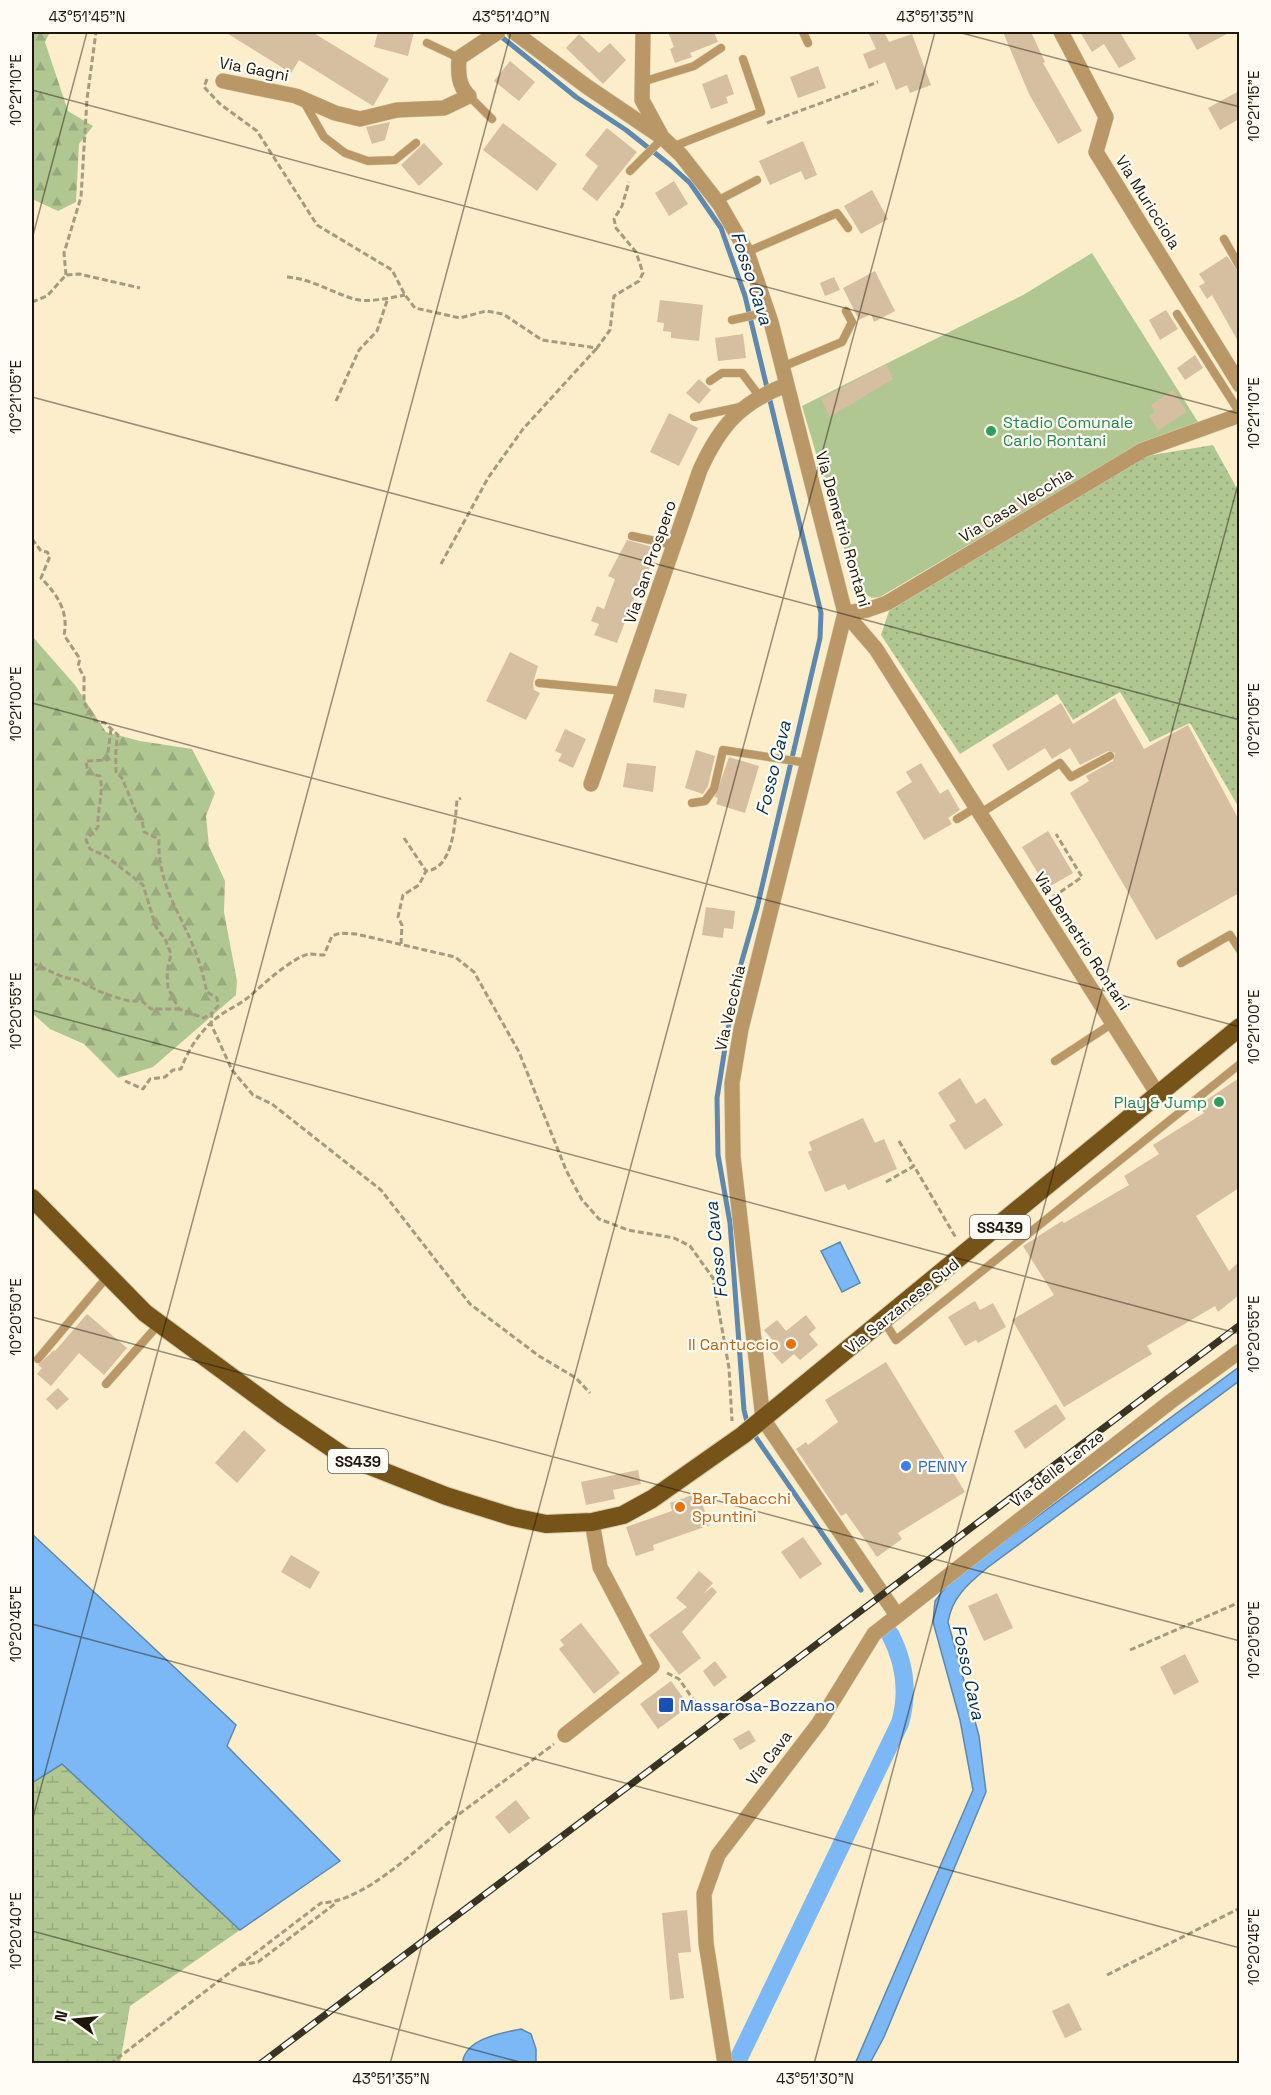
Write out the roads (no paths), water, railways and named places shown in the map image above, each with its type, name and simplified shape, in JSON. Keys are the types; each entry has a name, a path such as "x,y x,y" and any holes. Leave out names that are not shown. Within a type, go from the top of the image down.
{"main road":[{"name":"Via Sarzanese Sud","path":"760,1421 966,1254 1239,1027"},
{"name":"SS439","path":"32,1198 107,1277 160,1323 282,1414 342,1455 446,1496 513,1517 546,1524 592,1522 623,1515 652,1499 760,1421"}],"street":[{"name":"Via Demetrio Rontani","path":"514,32 664,143 717,201 747,252 763,313 782,368 771,391 844,613 876,649 1157,1094"},
{"path":"643,32 642,100 664,143"},
{"name":"Via Muricciola","path":"1061,32 1106,117 1096,152 1239,385"},
{"path":"469,96 464,92 458,75 459,58 494,34"},
{"name":"Via Gagni","path":"224,81 261,87 360,118 397,110 444,108 469,96"},
{"name":"Via San Prospero","path":"591,784 700,470 715,437 746,406 771,391"},
{"name":"Via Casa Vecchia","path":"844,613 867,610 887,603 1143,450 1239,414"},
{"name":"Via Vecchia","path":"760,1421 733,1157 732,1083 741,1029 804,762 844,613"},
{"name":"Via delle Lenze","path":"896,1614 1239,1351"},
{"path":"760,1421 896,1614"},
{"path":"565,1735 652,1666 600,1567 592,1522"},
{"name":"Via Cava","path":"725,2064 706,1943 704,1893 718,1855 819,1723 874,1634 896,1614"}],"lane":[{"path":"803,32 808,44"},
{"path":"427,43 459,58"},
{"path":"642,82 694,66 721,48"},
{"path":"630,171 645,156 664,143 760,112 743,59"},
{"path":"469,96 492,119"},
{"path":"302,99 324,137 345,153 368,161 395,160 416,143"},
{"path":"717,201 757,180"},
{"path":"747,252 837,213 848,228"},
{"path":"1224,239 1239,267"},
{"path":"782,368 842,342 852,322 846,311"},
{"path":"732,320 763,313"},
{"path":"1177,314 1239,414"},
{"path":"710,381 722,373 742,373 771,391"},
{"path":"694,417 746,406"},
{"path":"632,536 674,545"},
{"path":"539,683 625,691"},
{"path":"692,803 705,801 714,789 723,750 804,762"},
{"path":"957,819 977,811 1060,763 1071,777 1110,756"},
{"path":"1181,963 1230,935 1239,950"},
{"path":"1055,1061 1113,1023"},
{"path":"884,1320 896,1340 1188,1108 1239,1064"},
{"path":"38,1359 107,1277"},
{"path":"106,1384 160,1323"}],"water":[{"path":"840,1242 860,1283 842,1292 821,1251"},
{"path":"1239,1367 1239,1381 987,1568 967,1586 953,1605 948,1622 979,1736 986,1792 884,2037 870,2063 855,2064 973,1790 960,1720 933,1622 935,1601 948,1584 965,1570"},
{"path":"32,1534 236,1725 227,1746 340,1861 240,1930 62,1764 32,1783"},
{"path":"521,2029 531,2034 536,2049 536,2063 465,2064 463,2060 472,2046 487,2038"}],"waterway":[{"name":"Fosso Cava","path":"498,34 576,97 626,130 670,165 690,183 721,228 745,296 821,613 820,638 757,908 735,985 717,1098 718,1155 730,1223 744,1410 748,1426 861,1590"},
{"path":"736,2064 900,1723 905,1689 904,1678 899,1656 890,1634"}],"railway":[{"path":"260,2064 1240,1325"}],"place":[{"name":"Stadio Comunale Carlo Rontani","path":"991,431"},
{"name":"Play & Jump","path":"1219,1102"},
{"name":"Il Cantuccio","path":"791,1344"},
{"name":"PENNY","path":"906,1466"},
{"name":"Bar Tabacchi Spuntini","path":"680,1507"},
{"name":"Massarosa-Bozzano","path":"666,1705"}]}
